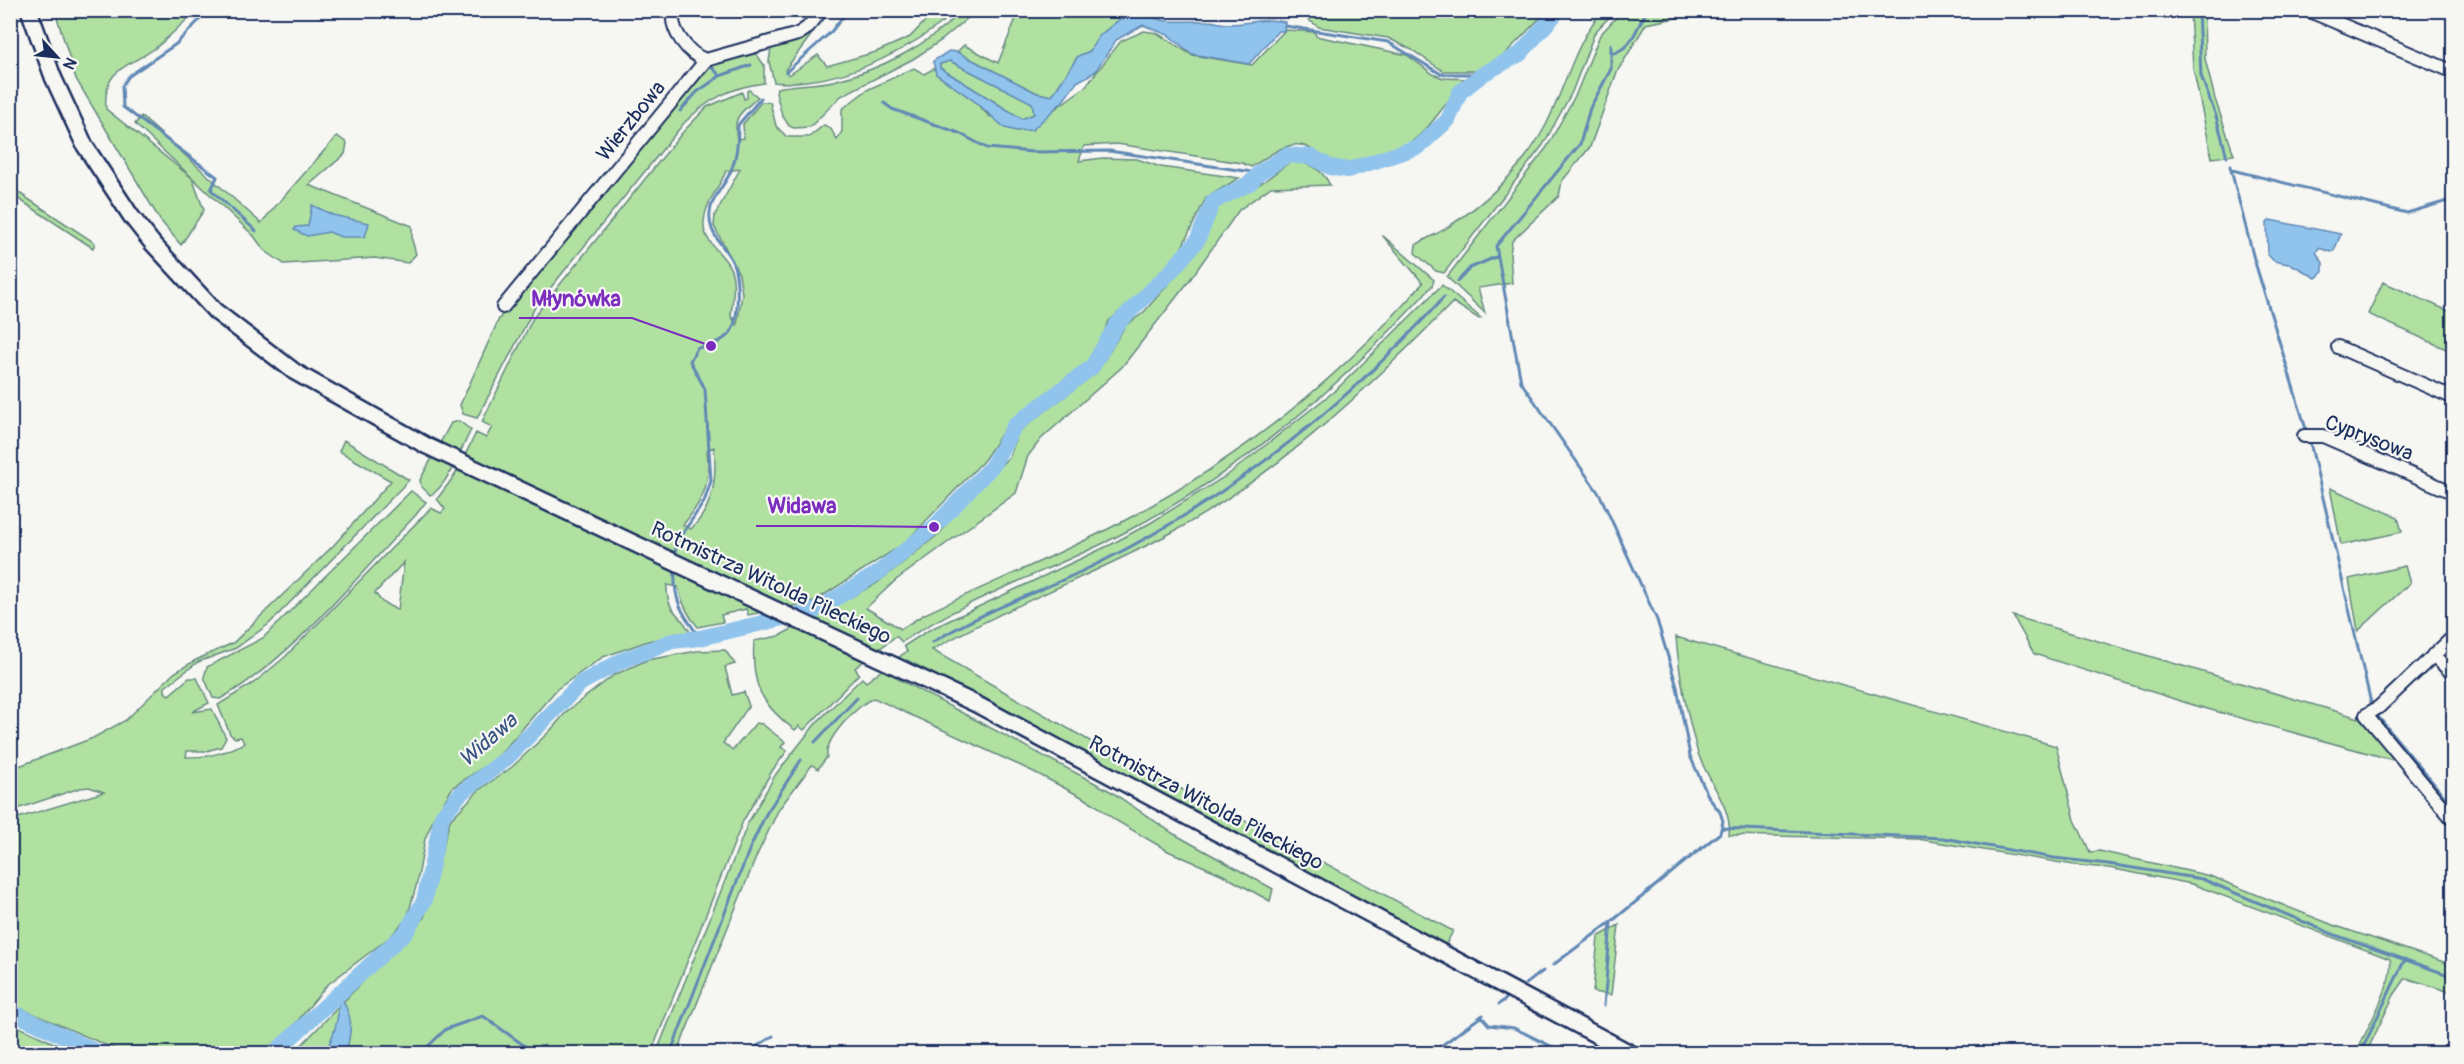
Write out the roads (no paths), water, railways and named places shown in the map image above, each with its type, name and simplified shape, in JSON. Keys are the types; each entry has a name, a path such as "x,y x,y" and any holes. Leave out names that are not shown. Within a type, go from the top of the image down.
{"main road":[{"name":"Rotmistrza Witolda Pileckiego","path":"29,10 53,77 86,146 131,216 185,280 222,317 295,372 427,446 903,668 1632,1053"}],"street":[{"path":"674,10 672,22 675,30 695,57 705,60 798,34 807,28 822,10"},
{"path":"2307,10 2454,72"},
{"name":"Wierzbowa","path":"503,307 705,60"},
{"path":"2338,347 2454,398"},
{"name":"Cyprysowa","path":"2304,436 2323,436 2454,493"},
{"path":"2454,636 2379,706 2366,715 2454,821"},
{"path":"2433,655 2454,675"}],"water":[{"path":"1129,11 1146,11 1148,15 1155,18 1170,21 1210,21 1230,24 1264,20 1285,22 1284,31 1278,31 1249,64 1192,54 1168,35 1143,25 1116,40 1095,72 1077,82 1063,101 1032,130 1016,131 1005,128 973,100 936,74 933,61 949,51 957,52 1037,93 1052,96 1078,56 1090,51 1099,36 1119,20 1130,17 1132,13","holes":["950,61 1032,103 1034,114 1022,119 940,68 940,64"]},
{"path":"312,205 333,215 369,223 365,237 341,237 329,232 307,236 294,230 296,227 308,226"},
{"path":"2270,220 2341,234 2334,251 2319,248 2316,252 2323,263 2323,272 2316,278 2293,265 2274,261 2268,255 2267,223"},
{"path":"338,991 347,1008 350,1021 346,1053 325,1053 336,1023 339,1007"}],"waterway":[{"path":"209,10 176,44 129,76 122,86 123,107 217,177 211,190 256,231"},
{"path":"786,72 831,32 848,10"},
{"name":"Widawa","path":"273,1054 406,932 424,901 442,816 461,793 507,758 581,683 621,661 672,641 700,638 816,610 878,573 934,527 992,466 1015,425 1092,367 1117,324 1171,271 1197,241 1213,202 1250,183 1259,173 1287,155 1312,157 1330,167 1348,170 1418,147 1448,120 1460,92 1483,74 1520,54 1559,10"},
{"path":"1613,53 1626,46 1648,10"},
{"path":"2198,10 2201,76 2216,116 2227,157"},
{"path":"1285,26 1388,42 1441,74 1483,74"},
{"path":"1553,965 1611,922 1720,833 1723,821 1720,812 1709,798 1690,756 1677,687 1657,620 1600,495 1521,382 1496,246 1580,144 1590,108 1611,69 1611,44"},
{"path":"680,111 697,92 720,76 710,65"},
{"path":"720,76 751,65"},
{"path":"675,556 676,543 704,502 711,481 705,389 690,361 697,348 715,344 730,333 736,318 737,287 734,268 712,230 711,207 734,163 738,125 761,98"},
{"path":"884,103 892,109 959,133 987,148 1033,152 1109,151 1259,173"},
{"path":"2230,166 2254,259 2306,429"},
{"path":"2232,170 2407,213 2454,199"},
{"path":"1458,281 1470,268 1498,256"},
{"path":"933,642 953,630 1101,562 1196,508 1241,478 1327,411 1368,374 1444,297"},
{"path":"2310,442 2371,703"},
{"path":"675,569 677,598 688,621 700,638"},
{"path":"815,742 857,698"},
{"path":"2375,713 2449,802"},
{"path":"670,1054 750,848 766,814 801,760"},
{"path":"1722,828 1943,838 2054,858 2202,879 2335,935 2454,977"},
{"path":"1604,1006 1611,922"},
{"path":"2360,1054 2405,959"},
{"path":"1526,984 1543,971"},
{"path":"1499,1004 1506,999"},
{"name":"Widawa","path":"10,1011 101,1054"},
{"path":"1430,1054 1483,1015"},
{"path":"420,1054 446,1029 483,1016 536,1054"},
{"path":"1481,1016 1489,1025 1514,1028 1567,1054"},
{"path":"745,1054 773,1036"}],"place":[{"name":"Młynówka","path":"711,346"},
{"name":"Widawa","path":"934,527"}]}
